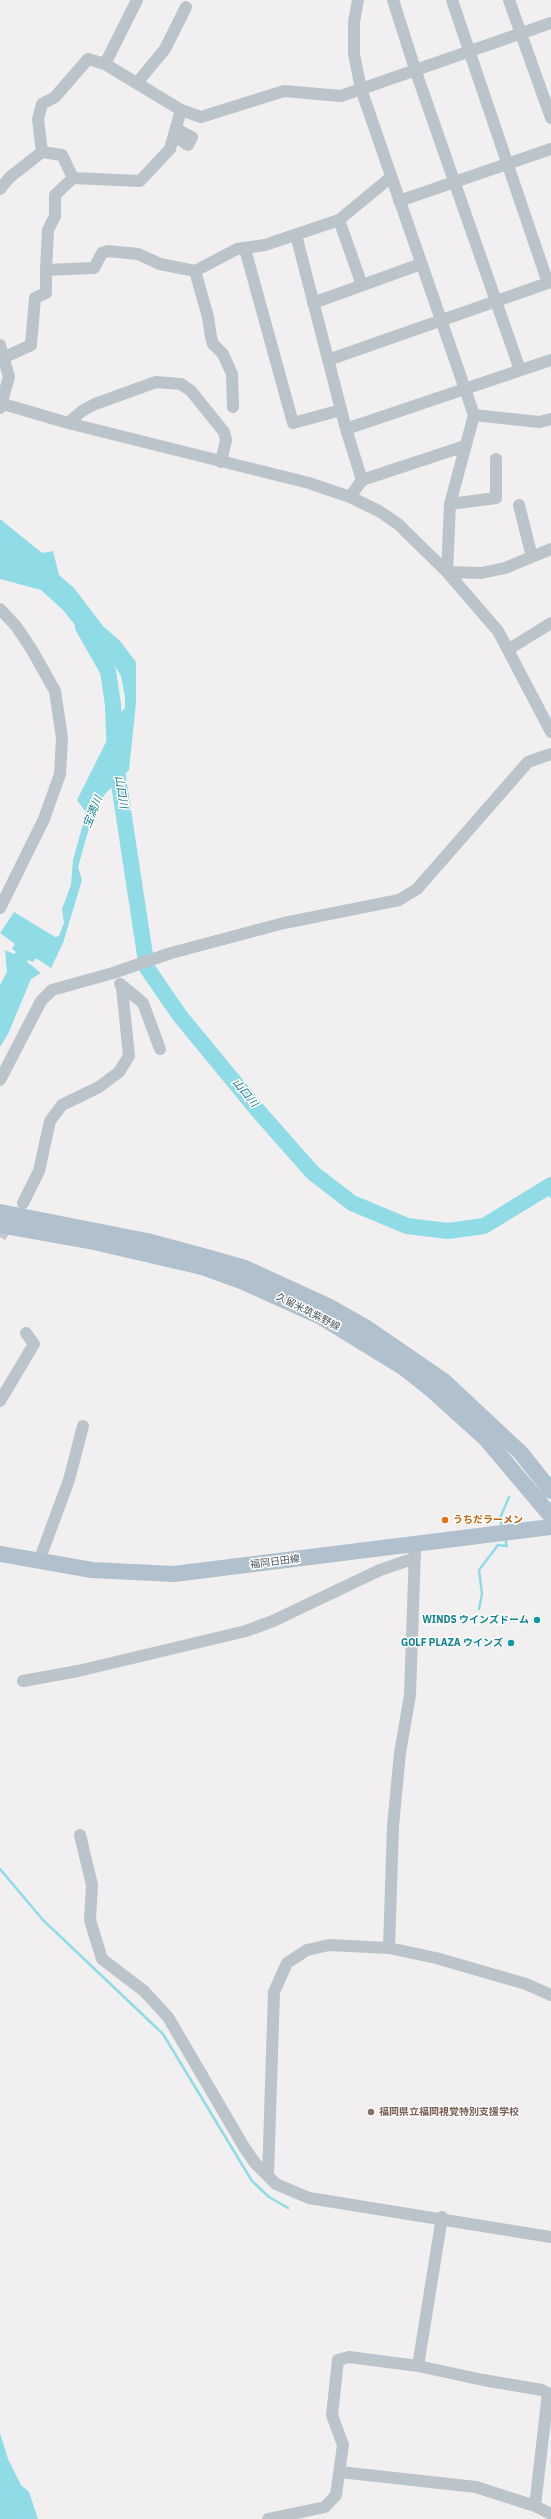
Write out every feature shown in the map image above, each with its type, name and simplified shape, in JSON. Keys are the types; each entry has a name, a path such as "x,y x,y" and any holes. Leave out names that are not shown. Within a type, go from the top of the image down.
{"main road":[{"name":"久留米筑紫野線","path":"0,1212 139,1240 245,1268 328,1306 368,1328 444,1381 521,1453 551,1492"},
{"name":"久留米筑紫野線","path":"0,1225 94,1242 202,1267 241,1281 321,1317 404,1368 438,1395 486,1439 551,1516"},
{"name":"福岡日田線","path":"0,1554 92,1570 174,1574 415,1552 551,1527"}],"street":[{"path":"105,64 137,0"},
{"path":"358,0 354,22 354,54 361,89 440,321 466,389 474,415 450,504 447,572"},
{"path":"393,0 415,70 455,180 520,370"},
{"path":"328,360 550,283 452,0"},
{"path":"509,0 551,118"},
{"path":"137,83 165,49 186,7"},
{"path":"42,152 38,119 42,104 55,97 88,58 105,64 181,110 201,117 284,91 321,94 330,97 341,96 469,50 551,23"},
{"path":"181,110 170,149 140,181 73,178 55,195 55,216 48,230 46,293 35,298 31,345 1,352 9,377 1,405 308,483 350,497 379,511 398,524 447,572 498,631 509,649 551,732"},
{"path":"399,200 507,162 551,149"},
{"path":"0,188 10,177 42,152 62,155 73,178"},
{"path":"46,270 94,268 102,252 108,251 138,254 160,264 195,271 237,249 245,249 296,235 339,220 391,177"},
{"path":"339,220 362,285"},
{"path":"296,235 346,429 362,480"},
{"path":"245,249 293,423 341,410"},
{"path":"314,303 421,264"},
{"path":"195,271 208,317 213,344 223,354 232,374 233,407"},
{"path":"346,429 551,360"},
{"path":"68,423 82,411 95,404 149,385 168,382 181,384 191,391 224,432 226,440 221,462"},
{"path":"474,415 539,422 551,419"},
{"path":"350,497 362,480 465,446"},
{"path":"450,504 496,498 496,459"},
{"path":"519,505 532,557"},
{"path":"447,572 481,573 505,568 551,549"},
{"path":"0,609 16,626 32,650 55,691 62,738 60,774 44,819 0,908"},
{"path":"509,649 551,622"},
{"path":"0,1080 40,1001 52,990 115,972 171,953 284,923 399,900 417,889 528,762 551,754"},
{"path":"23,1203 39,1171 50,1121 62,1105 99,1087 119,1072 129,1056 122,988 115,972"},
{"path":"122,988 143,1003 160,1049"},
{"path":"0,1401 34,1344 26,1333"},
{"path":"39,1561 69,1480 83,1426"},
{"path":"23,1681 78,1671 246,1631 273,1621 415,1552 410,1695 400,1753 393,1826 389,1948"},
{"path":"80,1835 92,1885 90,1920 102,1959 144,1991 168,2017 244,2147 255,2163 276,2184 309,2198 442,2217 551,2237"},
{"path":"268,2176 274,1992 286,1963 307,1950 329,1945 389,1948 436,1958 526,1984 551,1995"},
{"path":"418,2366 442,2217"},
{"path":"268,2519 325,2507 336,2495 340,2472 342,2445 332,2415 338,2360 349,2357 418,2366 483,2380 542,2390 548,2393 535,2506"},
{"path":"340,2472 476,2487 535,2506 551,2514"}],"water":[{"name":"宝満川","path":"0,519 42,553 53,551 59,575 74,588 103,626 120,641 136,662 136,703 129,770 104,795 89,828 78,867 82,880 63,943 51,968 36,958 33,962 28,960 27,962 41,973 31,979 8,1034 0,1047 0,985 7,972 5,950 14,954 16,952 12,949 15,944 0,933 14,912 55,937 59,936 64,923 62,909 71,885 73,860 85,817 85,811 77,800 107,740 108,725 125,708 125,697 121,676 115,666 83,635 63,610 41,590 0,579"},
{"path":"0,2433 8,2459 21,2485 29,2492 38,2519 0,2519"}],"waterway":[{"name":"山口川","path":"83,627 108,671 113,705 115,758 147,968 180,1016 260,1113 313,1173 352,1203 407,1226 448,1231 484,1226 551,1185"},
{"path":"545,1189 551,1197"},
{"path":"502,1527 500,1518 509,1497"},
{"path":"479,1609 482,1594 479,1570 498,1545 507,1546 505,1538"},
{"path":"0,1869 43,1920 163,2034 252,2181 269,2197 288,2208"}],"tunnel":[{"path":"0,1237 11,1220"}],"place":[{"name":"うちだラーメン","path":"445,1520"},
{"name":"WINDS ウインズドーム","path":"537,1620"},
{"name":"GOLF PLAZA ウインズ","path":"511,1643"},
{"name":"福岡県立福岡視覚特別支援学校","path":"371,2112"}]}
